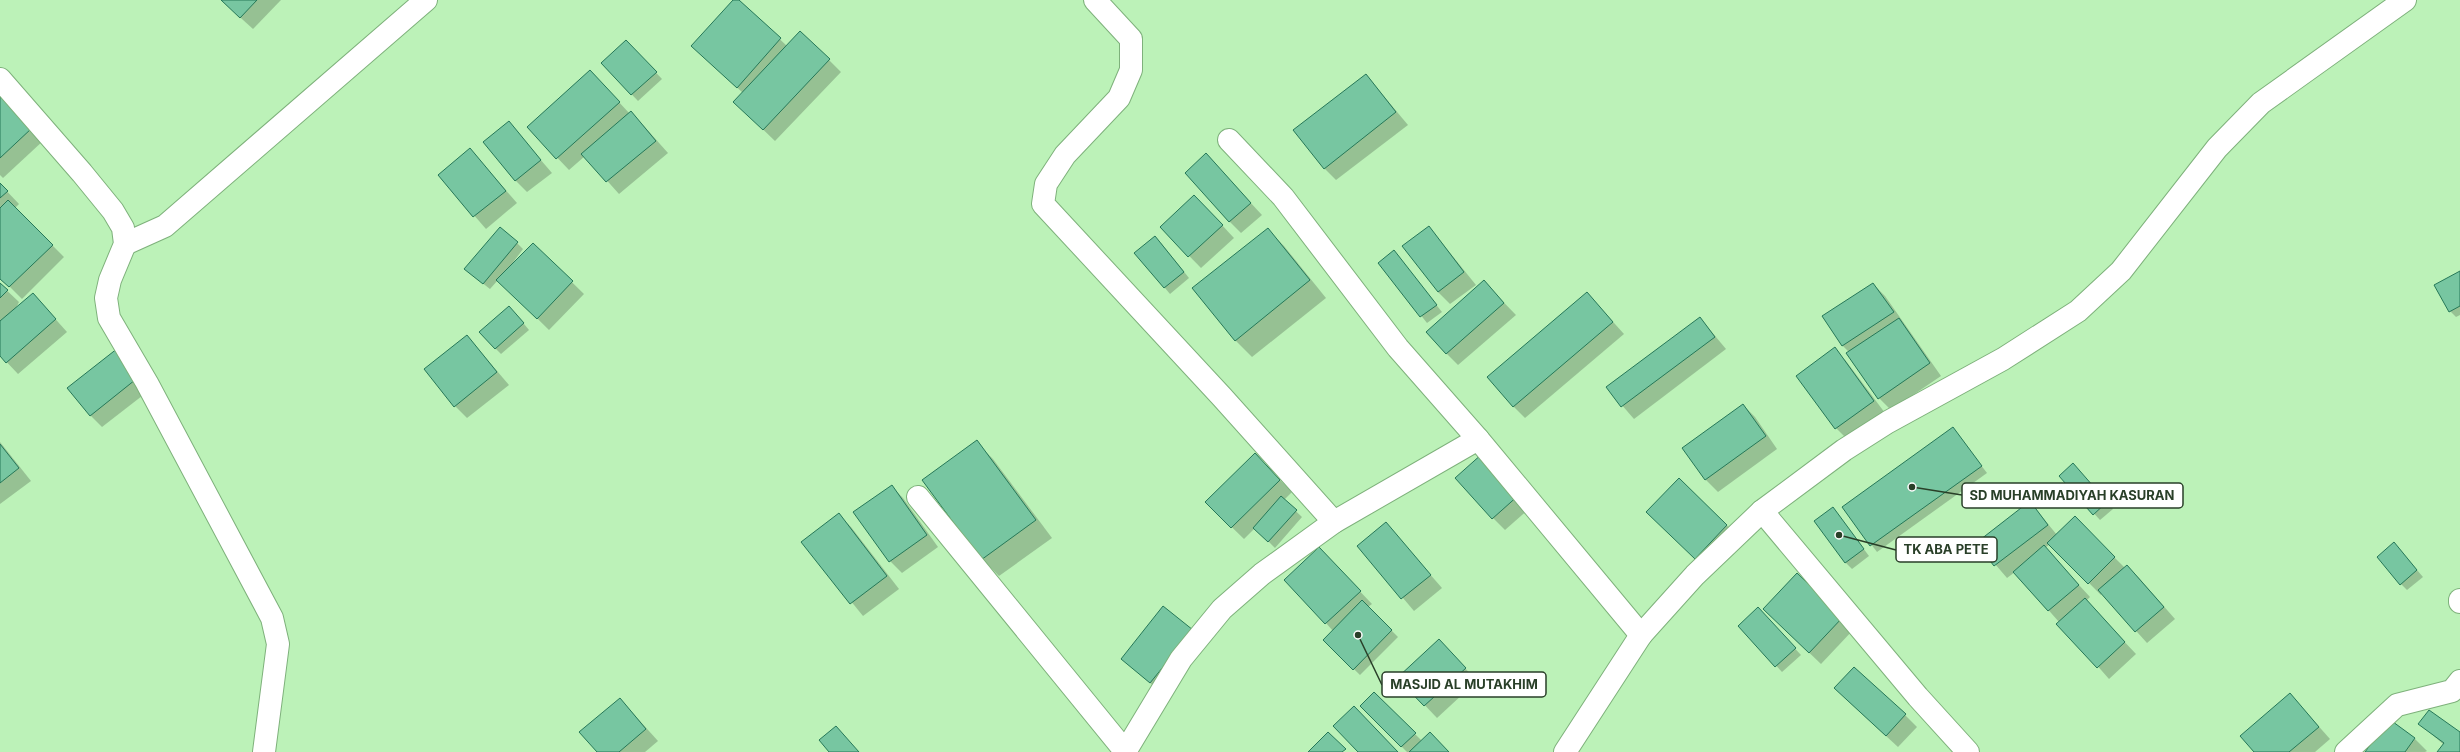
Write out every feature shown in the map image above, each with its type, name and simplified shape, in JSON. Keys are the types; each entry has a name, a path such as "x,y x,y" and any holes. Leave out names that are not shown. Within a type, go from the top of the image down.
{"street":[{"path":"125,244 165,226 426,0"},
{"path":"1095,0 1131,39 1131,70 1119,98 1065,155 1046,184 1043,204 1222,397 1334,522"},
{"path":"1565,752 1641,635 1696,575 1762,511 1844,450 1888,422 2002,359 2078,311 2121,271 2146,242 2171,205 2217,148 2261,103 2405,0"},
{"path":"0,79 113,211 123,228 125,244 110,280 106,298 109,318 147,383 272,618 278,644 264,752"},
{"path":"1229,140 1283,197 1398,348 1478,439 1641,635"},
{"path":"918,497 1125,752 1181,659 1222,609 1262,574 1334,522 1478,439"},
{"path":"1762,511 1918,697 1968,752"},
{"path":"2346,752 2397,705 2452,691 2460,681"}],"building":[{"path":"221,0 257,0 240,18"},
{"path":"733,0 739,0 781,38 737,88 691,46"},
{"path":"800,31 830,59 763,130 733,102"},
{"path":"626,40 657,72 631,95 601,63"},
{"path":"590,70 620,102 556,159 527,127"},
{"path":"1366,74 1396,112 1324,169 1293,130"},
{"path":"2,96 32,128 0,158 0,98"},
{"path":"631,111 656,141 606,182 581,154"},
{"path":"509,121 541,160 515,181 483,142"},
{"path":"470,148 506,191 473,217 438,175"},
{"path":"1206,153 1251,203 1229,222 1185,173"},
{"path":"0,183 8,191 0,198"},
{"path":"1194,195 1223,225 1188,257 1160,227"},
{"path":"8,200 53,245 9,287 0,279 0,208"},
{"path":"1429,226 1464,272 1438,292 1402,246"},
{"path":"500,227 518,242 483,284 464,269"},
{"path":"1268,228 1310,280 1235,341 1192,288"},
{"path":"1155,236 1184,272 1164,288 1134,253"},
{"path":"533,243 573,281 537,319 496,280"},
{"path":"1394,250 1437,305 1420,317 1378,263"},
{"path":"2460,271 2460,306 2449,312 2434,285"},
{"path":"1484,280 1504,303 1446,354 1426,332"},
{"path":"0,283 8,290 0,298"},
{"path":"1873,283 1894,312 1842,346 1822,316"},
{"path":"1587,292 1613,322 1513,407 1487,377"},
{"path":"33,293 56,319 6,363 0,356 0,321"},
{"path":"509,306 524,323 495,349 479,332"},
{"path":"1700,317 1715,337 1621,407 1606,387"},
{"path":"1899,318 1930,363 1878,399 1846,353"},
{"path":"467,335 497,372 454,407 424,369"},
{"path":"1835,347 1874,401 1835,429 1796,376"},
{"path":"118,348 140,376 90,416 67,388"},
{"path":"1743,404 1766,436 1705,480 1682,448"},
{"path":"1953,427 1982,466 1870,546 1842,507"},
{"path":"977,440 1036,520 981,560 922,480"},
{"path":"0,444 19,468 0,483"},
{"path":"1255,453 1280,480 1231,528 1205,502"},
{"path":"1483,453 1520,494 1492,519 1455,478"},
{"path":"2073,463 2107,502 2093,515 2059,476"},
{"path":"1679,478 1727,525 1695,559 1646,512"},
{"path":"892,485 927,535 889,562 853,512"},
{"path":"1281,496 1297,510 1268,542 1253,528"},
{"path":"2030,501 2048,525 1994,566 1976,543"},
{"path":"1833,507 1864,549 1845,563 1814,521"},
{"path":"839,513 887,576 850,604 801,542"},
{"path":"2075,516 2115,557 2088,584 2047,543"},
{"path":"1386,522 1431,575 1401,599 1357,546"},
{"path":"2394,542 2417,570 2400,585 2377,557"},
{"path":"2044,545 2079,585 2048,611 2013,572"},
{"path":"1319,547 1361,591 1325,624 1284,580"},
{"path":"2127,565 2164,607 2135,632 2098,590"},
{"path":"1797,573 1843,617 1809,653 1763,609"},
{"path":"2085,598 2125,642 2097,668 2056,624"},
{"path":"1362,600 1392,630 1353,670 1323,640"},
{"path":"1163,606 1193,630 1150,683 1121,659"},
{"path":"1758,607 1796,648 1775,667 1738,626"},
{"path":"1439,639 1466,668 1424,706 1397,678"},
{"path":"1854,667 1906,714 1886,736 1834,688"},
{"path":"1374,692 1416,733 1401,747 1360,706"},
{"path":"2290,693 2319,727 2289,752 2254,752 2240,736"},
{"path":"620,698 646,729 619,752 597,752 579,732"},
{"path":"1354,706 1398,752 1358,752 1333,726"},
{"path":"2429,710 2460,732 2460,752 2437,752 2444,743 2418,724"},
{"path":"2389,719 2415,738 2405,752 2365,752"},
{"path":"836,726 859,752 829,752 819,740"},
{"path":"1328,732 1346,749 1342,752 1308,752"},
{"path":"1430,732 1449,752 1409,752"}],"place":[{"name":"SD MUHAMMADIYAH KASURAN","path":"1912,487"},
{"name":"TK ABA PETE","path":"1839,535"},
{"name":"MASJID AL MUTAKHIM","path":"1358,635"}]}
